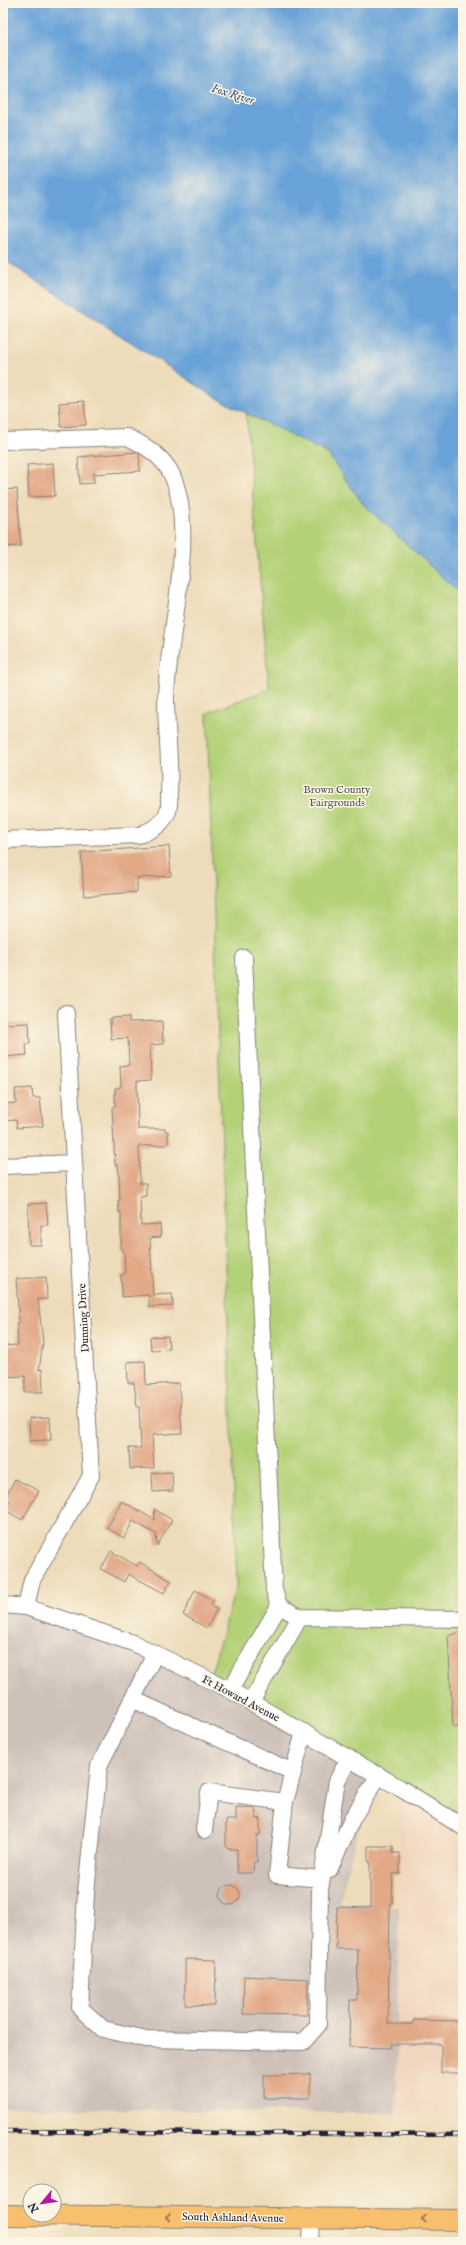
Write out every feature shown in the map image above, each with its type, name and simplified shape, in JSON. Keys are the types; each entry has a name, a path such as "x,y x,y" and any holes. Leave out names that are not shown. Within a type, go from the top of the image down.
{"main road":[{"name":"South Ashland Avenue","path":"3,2215 463,2220"}],"street":[{"path":"3,441 127,437 139,442 151,449 172,474 178,493 182,538 166,699 170,777 168,811 160,823 152,831 139,835 3,840"},
{"path":"244,958 274,1590 279,1606 300,1617 463,1619"},
{"name":"Dunning Drive","path":"26,1607 32,1580 91,1476 66,1013"},
{"path":"3,1166 74,1163"},
{"name":"Ft Howard Avenue","path":"3,1604 26,1607 133,1643 230,1690 379,1775 463,1827"},
{"path":"230,1690 279,1606"},
{"path":"251,1702 300,1617"},
{"path":"155,1654 99,1766 86,1892 80,2008 103,2028 146,2039 303,2042 318,2025 321,1885 337,1781 349,1758"},
{"path":"132,1699 293,1772"},
{"path":"304,1732 286,1802 277,1875 321,1885"},
{"path":"321,1885 353,1817 379,1775"},
{"path":"204,1830 209,1792 286,1802"},
{"path":"311,2242 312,2218"}],"shaded area":[{"path":"3,1605 133,1643 374,1773 340,1903 399,1906 396,2114 3,2107"},
{"path":"400,1788 463,1827 463,2114 396,2114"}],"green space":[{"name":"Brown County Fairgrounds","path":"246,413 327,453 363,504 463,596 463,1827 209,1680 237,1583 207,713 269,689"}],"water":[{"name":"Fox River","path":"3,3 463,3 463,596 363,504 327,453 218,399 3,259"}],"building":[{"path":"84,401 86,425 61,427 59,403"},
{"path":"137,452 139,454 140,471 93,474 94,483 80,484 78,457"},
{"path":"53,463 55,496 29,497 27,465"},
{"path":"17,489 21,546 3,547 3,490"},
{"path":"169,846 171,876 137,878 137,892 84,896 81,852"},
{"path":"129,1017 129,1022 162,1021 163,1044 150,1045 151,1080 137,1081 138,1129 165,1129 165,1131 168,1131 168,1143 166,1145 139,1146 140,1183 146,1183 146,1196 140,1197 141,1225 160,1224 161,1237 150,1238 153,1295 172,1294 173,1306 149,1307 149,1295 122,1297 121,1275 125,1274 124,1251 121,1251 121,1212 119,1212 118,1200 120,1200 119,1175 118,1165 115,1165 112,1107 115,1106 115,1088 121,1087 120,1066 129,1065 128,1038 111,1039 110,1018"},
{"path":"29,1023 30,1044 26,1044 27,1055 4,1057 3,1024"},
{"path":"32,1088 33,1098 40,1098 43,1126 17,1128 16,1120 3,1121 3,1104 16,1103 15,1089"},
{"path":"46,1203 48,1225 41,1225 41,1245 29,1245 28,1204"},
{"path":"46,1277 47,1299 38,1299 43,1342 39,1370 42,1369 43,1392 25,1392 25,1376 3,1377 3,1346 18,1345 17,1322 19,1322 16,1279"},
{"path":"168,1336 169,1349 151,1350 150,1337"},
{"path":"145,1361 146,1385 179,1383 182,1433 152,1435 154,1468 130,1469 129,1448 141,1448 139,1407 137,1407 134,1383 128,1383 127,1362"},
{"path":"50,1417 51,1440 30,1441 29,1418"},
{"path":"172,1472 173,1491 153,1492 152,1473"},
{"path":"15,1479 39,1491 22,1520 5,1510 10,1501 5,1497"},
{"path":"122,1501 155,1520 154,1509 172,1520 157,1546 156,1534 133,1521 124,1538 107,1528"},
{"path":"111,1551 137,1566 140,1562 171,1581 164,1593 128,1574 124,1582 101,1569"},
{"path":"195,1590 213,1600 211,1606 217,1609 207,1628 183,1615"},
{"path":"463,1631 463,1727 453,1727 448,1636"},
{"path":"236,1807 255,1808 257,1819 260,1818 260,1835 257,1835 257,1862 254,1862 253,1873 237,1873 237,1849 229,1849 226,1846 226,1820 236,1820"},
{"path":"368,1846 393,1846 393,1853 400,1853 400,1874 393,1874 392,1903 390,1903 388,2024 413,2024 413,2020 463,2021 463,2073 441,2073 441,2044 391,2044 391,2048 349,2047 350,2000 357,2000 358,1949 336,1949 337,1907 370,1908 370,1861 368,1861"},
{"path":"226,1885 234,1885 240,1891 240,1899 234,1905 226,1905 220,1899 220,1891"},
{"path":"185,1959 216,1960 215,2006 185,2005"},
{"path":"244,1976 308,1979 307,2015 243,2014"},
{"path":"310,2074 310,2098 264,2098 264,2075"}],"railway":[{"path":"3,2131 463,2135"}]}
